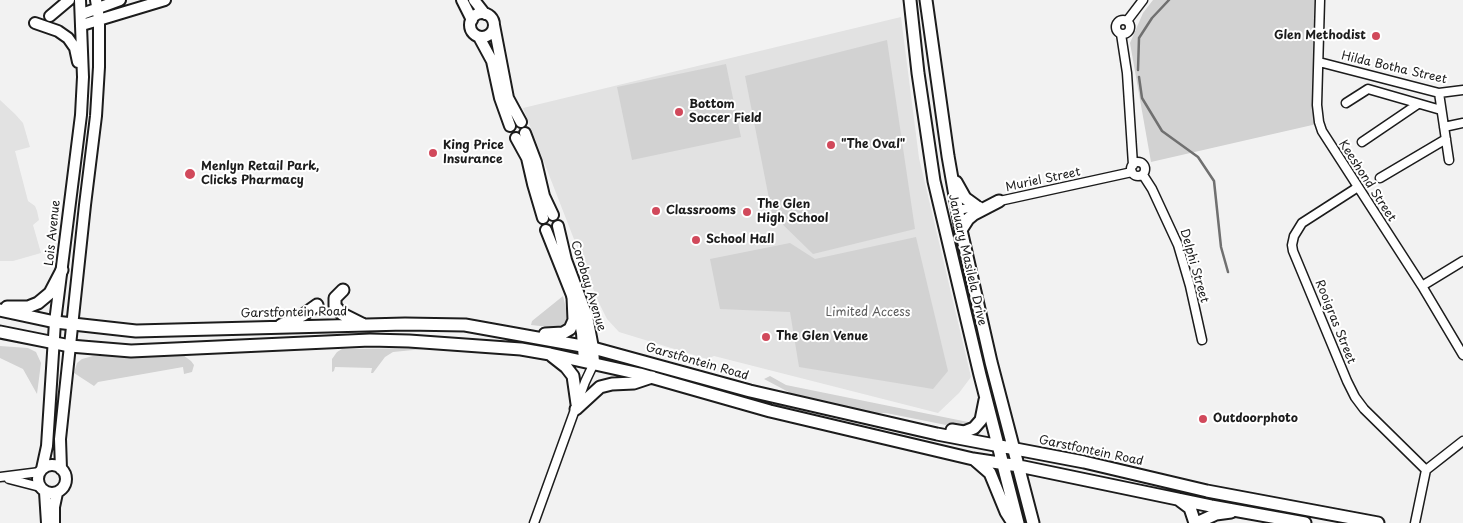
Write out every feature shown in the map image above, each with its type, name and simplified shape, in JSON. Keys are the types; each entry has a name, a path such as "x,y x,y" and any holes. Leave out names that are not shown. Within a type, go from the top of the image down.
{"main road":[{"name":"January Masilela Drive","path":"910,0 932,170 1018,523"},
{"name":"January Masilela Drive","path":"926,0 961,230 991,362 1033,523"},
{"path":"951,174 965,198 976,206"},
{"path":"961,230 968,219 974,214 999,201"},
{"path":"955,269 949,221 952,214 958,210"},
{"path":"0,308 28,307 38,303 50,293 62,270"},
{"path":"343,290 335,298 335,306 342,314 366,325"},
{"path":"533,336 563,333 570,329 574,320 573,297"},
{"path":"274,328 303,315 317,304"},
{"name":"Garstfontein Road","path":"0,308 55,322 136,331 405,324 465,325 588,347 750,391 937,434 1084,462 1207,491 1378,523"},
{"path":"0,332 70,346 131,351 322,341 409,340 498,347 550,354 652,377 710,395 799,418 973,459 1019,466 1305,523"},
{"path":"550,354 566,367 573,376 577,406"},
{"path":"577,406 600,387 612,384 634,383 652,377"},
{"path":"937,434 946,429 964,432 974,428 981,420 986,397"},
{"path":"973,459 990,473 1008,516 1013,523"},
{"path":"1175,497 1190,508 1198,522 1216,514 1240,511"}],"street":[{"path":"50,16 69,0"},
{"name":"Lois Avenue","path":"41,471 47,446 55,322 78,147 83,77 80,0"},
{"path":"82,14 120,0"},
{"path":"82,25 98,9 165,0"},
{"name":"Corobay Avenue","path":"462,0 472,20 471,30 479,37 492,61 511,135 521,135"},
{"name":"Corobay Avenue","path":"474,0 485,14 490,16 494,25 506,94 521,122 525,125 521,135 533,184 548,216"},
{"path":"1136,166 1122,34 1129,30 1130,26 1127,21 1143,0"},
{"name":"Keeshond Street","path":"1320,0 1317,105 1320,124 1324,134 1422,286 1463,355"},
{"path":"1,477 57,492 64,487 65,483 65,475 61,468 60,439 96,116 99,67 98,9"},
{"path":"472,20 480,14 485,14"},
{"path":"35,23 58,31 68,38 75,48 83,77"},
{"path":"479,37 489,34 494,25"},
{"name":"Hilda Botha Street","path":"1319,62 1439,92 1463,90"},
{"path":"1346,103 1368,89 1441,110"},
{"path":"1439,92 1449,160"},
{"path":"1362,142 1418,104"},
{"path":"510,126 514,122 521,122"},
{"path":"1444,127 1463,123"},
{"path":"1380,178 1446,139"},
{"name":"Delphi Street","path":"1136,166 1136,176 1143,175 1152,189 1178,245 1190,286 1202,340"},
{"name":"Muriel Street","path":"958,210 1136,166"},
{"name":"Rooigras Street","path":"1358,187 1302,224 1296,231 1293,240 1293,251 1355,397 1364,409 1426,470"},
{"name":"Corobay Avenue","path":"548,216 557,218 566,260 587,316 589,362"},
{"name":"Corobay Avenue","path":"548,216 542,223 573,297 588,347"},
{"name":"Corobay Avenue","path":"546,230 554,230 558,226"},
{"path":"1422,286 1463,260"},
{"path":"534,523 577,406 589,362"},
{"path":"1415,523 1426,470 1463,441"},
{"path":"47,523 43,489 38,480 41,471 45,467 54,465 61,468"},
{"path":"1,477 41,471"},
{"path":"54,523 57,492"}],"shaded area":[{"name":"The Glen High School","path":"901,17 919,158 971,377 959,393 938,413 714,356 707,359 619,332 607,319 598,301 523,108"},
{"path":"0,100 23,123 30,147 15,151 28,201 35,206 39,220 33,225 41,253 13,261 0,261"}],"green space":[{"path":"1153,0 1322,0 1321,123 1151,162 1130,43 1143,13"},
{"name":"\"The Oval\"","path":"887,40 915,229 813,254 772,214 745,76"},
{"name":"Bottom Soccer Field","path":"726,64 741,137 632,160 617,87"},
{"name":"Limited Access","path":"916,237 948,371 933,389 799,367 790,312 720,309 710,259 790,243 815,259"},
{"path":"563,296 568,317 566,325 558,328 531,325 532,321"},
{"path":"0,346 28,348 36,352 41,363 37,394 23,369 0,358"},
{"path":"434,348 393,352 385,357 373,373 371,373 372,368 335,367 332,372 332,359 342,349"},
{"path":"183,355 194,365 192,372 184,374 183,367 98,382 94,386 74,373 77,363 82,359 93,356"},
{"path":"770,376 786,385 968,422 972,425 966,429 886,413 865,413 798,397 764,379"}],"waterway":[{"path":"1138,70 1139,38 1152,18 1169,0"},
{"path":"1139,77 1142,98 1162,131 1198,157 1214,181 1221,247 1228,272"}],"place":[{"name":"Glen Methodist","path":"1376,36"},
{"name":"Bottom Soccer Field","path":"679,112"},
{"name":"\"The Oval\"","path":"831,145"},
{"name":"King Price Insurance","path":"433,153"},
{"name":"Menlyn Retail Park, Clicks Pharmacy","path":"190,174"},
{"name":"Classrooms","path":"656,211"},
{"name":"The Glen High School","path":"747,212"},
{"name":"School Hall","path":"696,240"},
{"name":"The Glen Venue","path":"766,337"},
{"name":"Outdoorphoto","path":"1203,419"}]}
